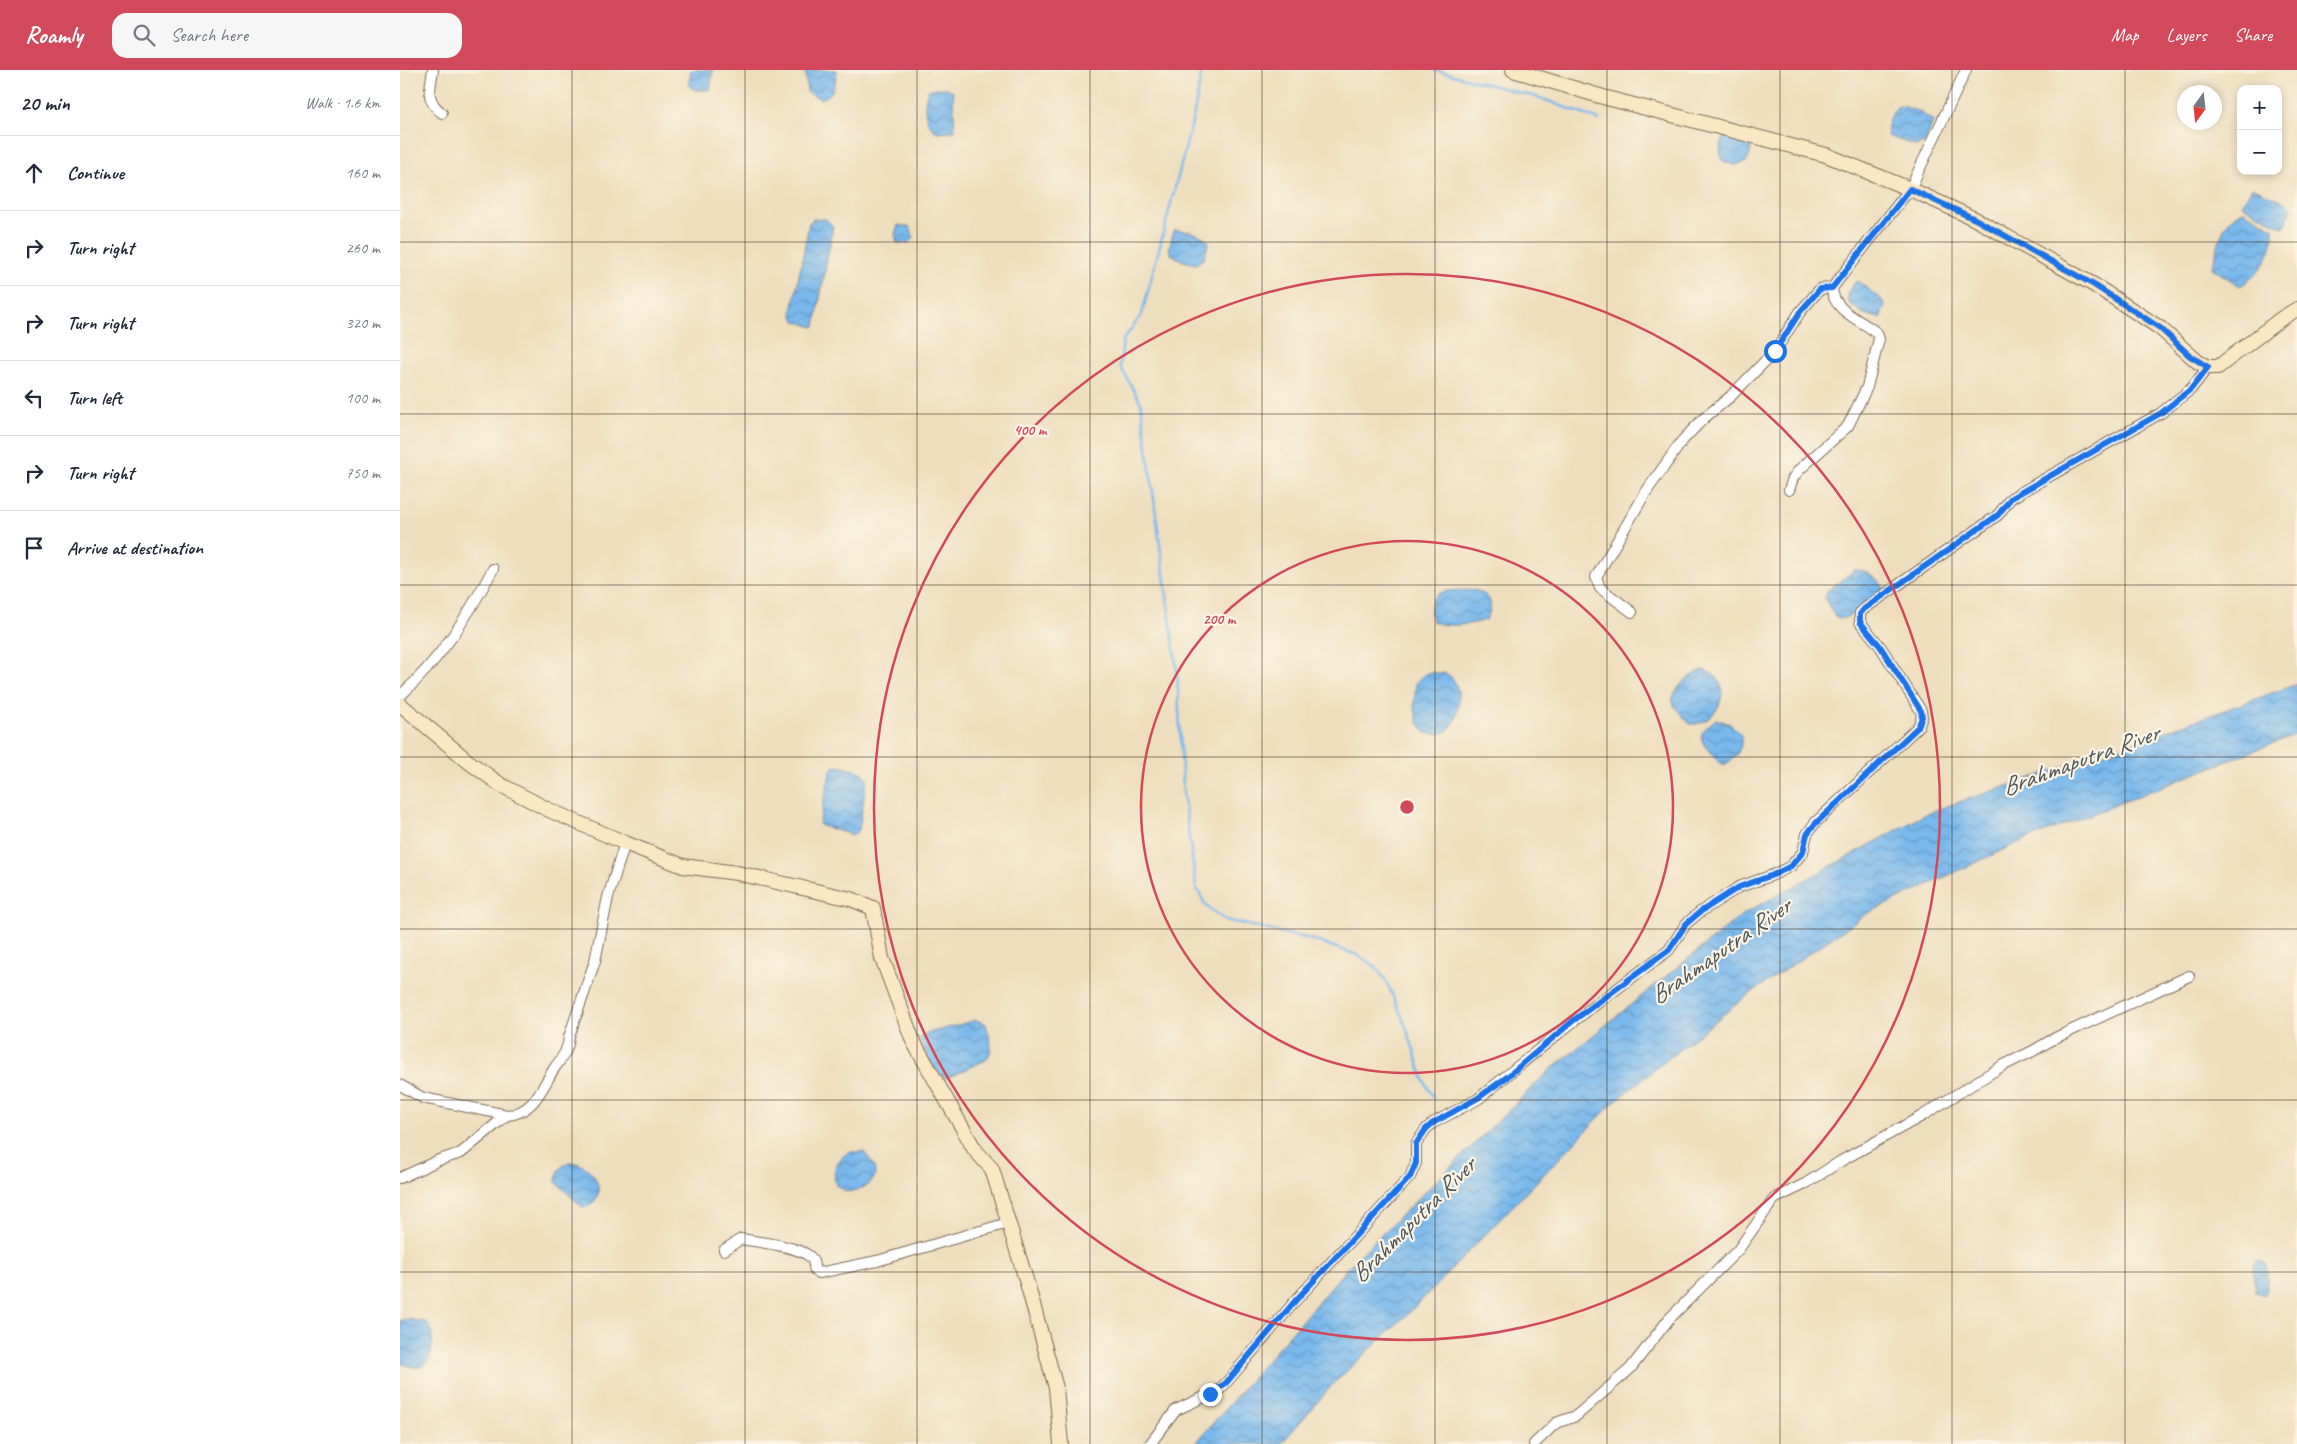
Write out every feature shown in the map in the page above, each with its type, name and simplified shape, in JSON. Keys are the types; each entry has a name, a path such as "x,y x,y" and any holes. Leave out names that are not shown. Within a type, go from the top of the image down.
{"street":[{"path":"432,70 430,98 432,106 442,113"},
{"path":"1513,70 1603,98 1826,155 1910,189 1975,219 2094,285 2160,328 2190,356 2208,367 2218,367 2282,318 2297,309"},
{"path":"1632,612 1600,588 1596,577 1646,492 1682,441 1702,419 1731,396 1775,351 1810,300 1820,289 1832,288 1910,189 1966,70"},
{"path":"1789,490 1793,478 1799,470 1848,426 1866,387 1879,339 1877,333 1842,309 1834,298 1832,288"},
{"path":"1150,1444 1176,1410 1206,1397 1226,1383 1296,1300 1410,1177 1416,1163 1416,1144 1426,1129 1433,1123 1478,1098 1507,1077 1574,1020 1669,950 1686,924 1700,912 1739,887 1773,875 1791,866 1803,852 1807,834 1815,824 1918,727 1922,717 1921,711 1880,646 1860,622 1860,614 1864,609 1998,515 2011,498 2161,413 2191,389 2208,367"},
{"path":"400,696 416,682 455,635 493,569"},
{"path":"400,704 469,762 501,785 549,810 625,843 694,869 737,873 851,899 872,908 882,958 913,1041 975,1150 992,1168 1056,1388 1061,1444"},
{"path":"400,1085 423,1098 507,1116 515,1115 527,1109 542,1092 553,1070 566,1054 595,961 608,897 625,843"},
{"path":"1534,1444 1556,1423 1576,1416 1630,1369 1669,1319 1738,1250 1774,1199 1805,1184 1841,1161 1922,1116 2002,1066 2055,1038 2188,976"},
{"path":"400,1178 439,1160 461,1153 507,1116"},
{"path":"724,1250 741,1239 790,1248 807,1255 812,1260 815,1271 819,1273 886,1258 1008,1223"}],"water":[{"path":"691,70 713,70 710,90 691,88 689,82"},
{"path":"805,70 837,70 836,80 829,95 820,99 807,92"},
{"path":"947,88 953,92 955,131 937,132 929,124 925,100 929,90"},
{"path":"1903,106 1921,113 1933,121 1925,143 1916,146 1888,136 1888,123 1891,117 1897,107"},
{"path":"1726,136 1748,141 1751,149 1747,162 1734,165 1723,161 1720,148"},
{"path":"2252,187 2283,201 2292,208 2284,228 2242,205"},
{"path":"2244,211 2273,228 2273,237 2265,262 2254,275 2240,286 2212,268 2225,227 2230,220"},
{"path":"813,219 826,219 833,226 815,326 813,327 795,321 792,312 809,223"},
{"path":"898,225 910,227 914,238 909,243 897,243 895,234"},
{"path":"1174,230 1193,233 1206,239 1209,242 1204,258 1196,264 1183,261 1171,254 1169,248"},
{"path":"1855,282 1859,282 1883,301 1885,306 1880,318 1863,314 1848,302 1848,292"},
{"path":"1855,570 1867,572 1874,577 1883,587 1882,592 1847,617 1839,619 1835,617 1825,599 1827,591"},
{"path":"1475,590 1485,595 1490,602 1490,610 1486,620 1458,625 1432,621 1432,601 1436,596 1442,592"},
{"path":"1703,670 1714,675 1720,682 1722,691 1720,701 1716,710 1709,718 1700,723 1690,724 1674,705 1674,694 1687,679"},
{"path":"1428,673 1448,675 1457,687 1459,696 1457,715 1453,723 1440,734 1426,733 1418,723 1414,705 1416,683 1422,676"},
{"name":"Brahmaputra River","path":"2297,684 2297,734 2020,842 1868,913 1748,995 1614,1102 1412,1310 1333,1384 1281,1444 1195,1444 1349,1266 1549,1071 1743,914 1930,812 2094,757"},
{"path":"1716,719 1730,724 1742,736 1738,753 1724,765 1709,751 1701,737 1704,730"},
{"path":"839,766 862,772 867,778 859,830 854,835 821,826 819,823 830,774 833,767"},
{"path":"976,1020 986,1024 991,1047 989,1056 986,1060 947,1078 937,1075 920,1042 922,1035"},
{"path":"849,1152 864,1152 874,1167 875,1173 874,1179 870,1183 864,1187 847,1192 836,1185 835,1170 841,1158"},
{"path":"569,1162 585,1167 596,1179 598,1194 587,1207 582,1207 556,1182 559,1170"},
{"path":"2257,1260 2267,1265 2267,1290 2264,1295 2255,1292 2253,1264"},
{"path":"406,1319 426,1322 431,1332 432,1351 430,1357 423,1366 418,1368 400,1363 400,1321"}],"waterway":[{"path":"1202,70 1193,119 1142,314 1123,340 1120,366 1141,403 1177,671 1183,792 1196,887 1206,906 1225,920 1310,939 1357,955 1375,966 1386,981 1404,1021 1424,1080 1433,1097"},
{"path":"1434,70 1540,98 1599,120"}],"route":[{"path":"1210,1394 1219,1390 1226,1383 1362,1226 1410,1177 1415,1169 1416,1144 1426,1129 1433,1123 1478,1098 1507,1077 1574,1020 1669,950 1686,924 1700,912 1739,887 1773,875 1791,866 1803,852 1810,829 1830,807 1918,727 1922,717 1921,711 1880,646 1860,622 1860,614 1864,609 1998,515 2011,498 2161,413 2191,389 2208,367 2190,356 2160,328 2125,303 1975,219 1910,189 1860,255 1832,288 1821,288 1800,312 1775,351"}]}
